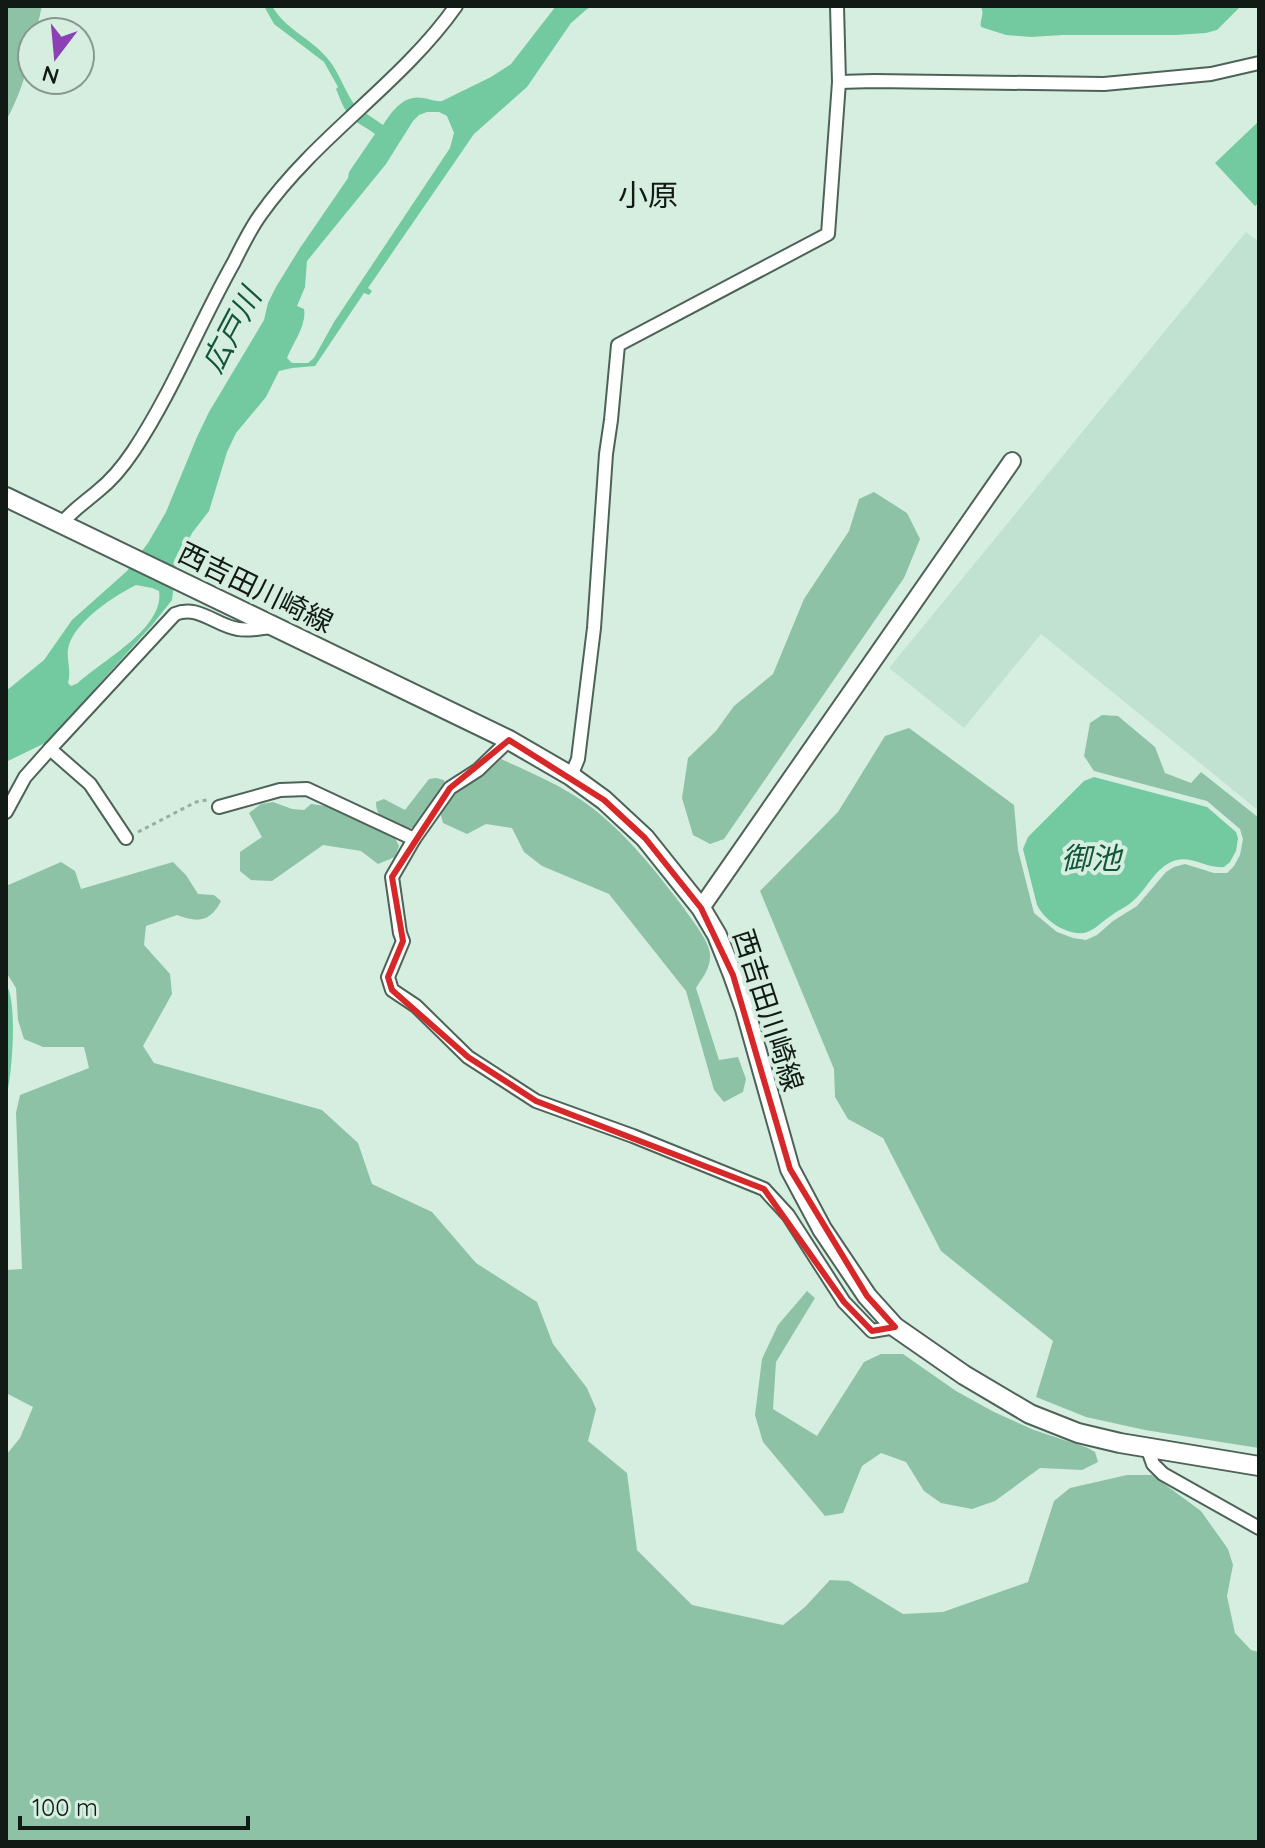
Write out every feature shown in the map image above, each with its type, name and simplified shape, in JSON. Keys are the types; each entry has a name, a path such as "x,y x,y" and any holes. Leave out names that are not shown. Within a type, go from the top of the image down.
{"main road":[{"name":"西吉田川崎線","path":"6,497 509,740 571,776 604,800 645,838 701,908 717,935 733,975 790,1169 822,1229 867,1296 895,1327 964,1375 1030,1414 1078,1433 1259,1466"}],"street":[{"path":"62,523 115,475 132,454 161,406 221,285 261,214 332,133 424,47 456,6"},
{"path":"571,776 578,759 594,628 606,454 618,345 828,234 839,82 837,6"},
{"path":"839,82 1104,84 1211,74 1259,63"},
{"path":"701,908 1012,461"},
{"path":"6,812 25,777 175,614 195,612 242,630 276,627"},
{"path":"509,740 478,770 450,788 392,877 403,941 388,977 392,990 416,1006 468,1057 536,1101 764,1189 788,1215 844,1302 872,1331 895,1327"},
{"path":"50,749 90,784 126,838"},
{"path":"219,807 280,790 307,789 414,839"},
{"path":"1147,1447 1153,1464 1163,1474 1259,1528"}],"path":[{"path":"126,838 196,802 213,799 219,807"}],"highlighted area":[{"path":"509,740 604,800 645,838 701,908 733,975 790,1169 867,1296 895,1327 872,1331 844,1302 764,1189 536,1101 468,1057 392,990 388,977 403,941 392,877 450,788"}],"shaded area":[{"path":"6,6 42,6 40,16 16,16 17,96 6,121"},
{"path":"1246,232 1259,242 1259,811 1041,634 964,728 889,668"},
{"path":"874,492 907,513 920,539 904,578 724,839 710,844 693,835 682,798 688,758 716,731 734,706 773,674 804,599 849,531 859,499"},
{"path":"1102,715 1118,716 1155,747 1165,773 1191,783 1201,772 1259,818 1259,1448 1086,1417 1036,1397 1053,1341 941,1251 883,1138 848,1119 835,1097 834,1069 760,891 838,812 885,736 909,728 1014,805 1018,850 1034,913 1057,932 1086,940 1097,935 1137,906 1174,867 1185,864 1214,873 1227,873 1240,855 1243,839 1240,829 1207,801 1094,771 1084,756 1090,723"},
{"path":"501,759 567,791 601,815 639,852 683,907 709,948 708,968 696,988 719,1060 738,1057 746,1079 743,1092 724,1102 714,1090 686,991 609,894 542,866 524,852 512,828 486,824 467,834 443,823 440,811 453,793 483,776"},
{"path":"429,779 444,780 445,787 417,826 405,830 378,813 376,802 384,799 405,810"},
{"path":"273,802 304,810 311,804 326,806 395,838 399,846 395,857 378,864 361,851 323,845 272,881 251,880 240,871 240,852 262,837 249,813 261,804"},
{"path":"61,862 75,871 81,889 173,862 198,894 214,895 221,901 213,913 203,919 177,915 146,926 144,945 170,974 172,994 143,1046 154,1063 322,1110 358,1143 372,1184 432,1212 476,1263 537,1302 553,1344 587,1388 596,1409 588,1441 627,1473 637,1550 692,1605 783,1625 830,1580 849,1581 903,1614 943,1612 1028,1582 1054,1501 1070,1488 1127,1475 1152,1475 1201,1511 1228,1549 1233,1565 1227,1596 1235,1633 1251,1650 1259,1652 1259,1842 6,1842 6,1455 20,1438 33,1407 6,1393 6,1270 22,1269 16,1113 20,1095 89,1068 84,1047 43,1047 24,1039 18,1020 16,988 6,972 6,886"},
{"path":"807,1291 815,1298 776,1362 773,1409 817,1436 864,1362 881,1354 903,1354 956,1391 994,1412 1034,1430 1088,1448 1095,1452 1098,1462 1082,1470 1040,1468 995,1501 972,1509 941,1503 924,1491 906,1462 881,1453 862,1466 843,1513 825,1516 763,1442 755,1415 762,1359 778,1325"}],"water":[{"path":"264,6 272,6 284,21 321,52 362,113 383,125 404,101 416,97 442,101 511,64 556,6 594,6 571,23 527,87 474,134 368,288 372,291 369,295 364,293 315,366 279,371 266,397 236,433 227,452 209,511 192,533 176,567 172,600 47,742 6,762 6,691 44,660 72,620 127,571 148,543 166,512 209,412 264,320 276,287 375,134 347,113 336,89 338,87 324,62 274,24","holes":["427,112 447,116 454,133 450,148 334,322 314,358 308,363 292,363 287,358 303,321 304,309 297,306 305,287 307,261 386,164 413,121","136,585 159,591 158,605 152,618 129,643 71,686 68,683 68,655 73,636 97,610"]},
{"path":"980,6 1257,6 1240,7 1217,30 1206,33 1031,37 1006,35 981,27"},
{"path":"1259,121 1259,203 1255,206 1215,163"},
{"name":"御池","path":"1094,777 1207,807 1236,832 1236,851 1230,862 1224,867 1184,859 1171,862 1131,903 1090,931 1072,932 1055,925 1037,905 1023,849 1028,837 1084,781"},
{"path":"6,984 13,1023 6,1098"}],"district":[{"name":"小原","path":"648,195"}],"water label":[{"name":"広戸川","path":"231,330"}]}
